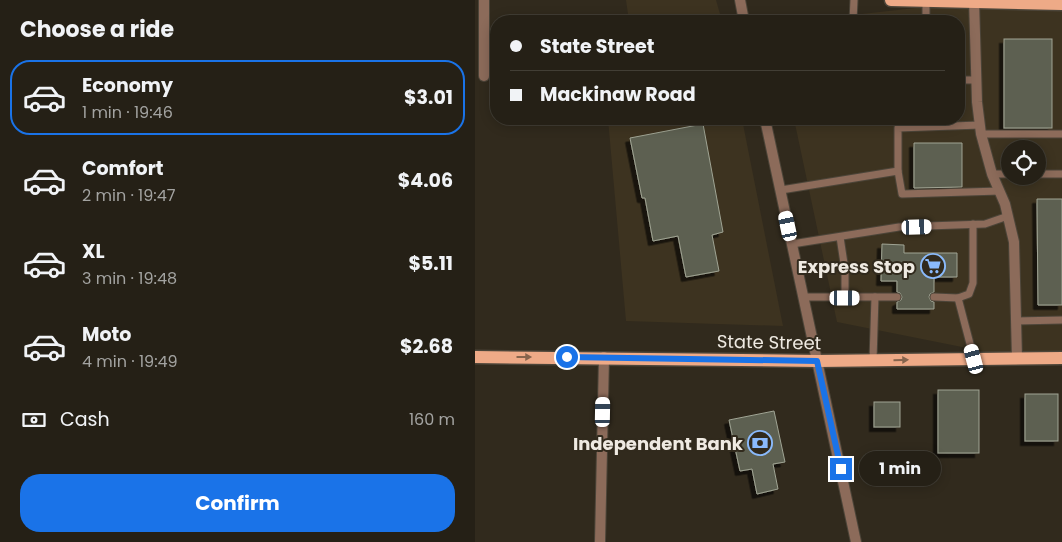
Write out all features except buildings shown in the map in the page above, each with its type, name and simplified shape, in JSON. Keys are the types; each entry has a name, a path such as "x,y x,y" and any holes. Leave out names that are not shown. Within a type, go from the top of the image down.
{"main road":[{"path":"891,0 1062,4"},
{"name":"State Street","path":"475,357 604,357 817,361 1062,358"}],"street":[{"path":"484,0 484,76"},
{"path":"739,0 743,15"},
{"path":"974,1 976,80 981,130 993,174 1008,216 1014,242 1017,358"},
{"path":"766,125 856,542"},
{"path":"600,542 604,357"}],"lane":[{"path":"853,15 854,0"},
{"path":"926,1 926,15"},
{"path":"965,80 976,80"},
{"path":"1000,191 902,194 899,171 898,128 1062,134"},
{"path":"781,190 899,171"},
{"path":"993,174 1001,174"},
{"path":"1046,174 1062,174"},
{"path":"792,244 899,228 985,224 1008,216"},
{"path":"934,298 958,298 969,294 973,282 973,224"},
{"path":"840,237 845,270 845,298"},
{"path":"804,297 897,298"},
{"path":"873,360 875,298"},
{"path":"958,298 974,359"},
{"path":"1016,321 1062,320"}],"shaded area":[{"path":"626,0 716,0 720,15 628,15"},
{"path":"1062,0 1062,358 1017,358 837,322 795,125 965,125 965,15 853,15 968,2"},
{"path":"609,125 743,125 783,326 626,321"}],"place":[{"name":"Express Stop","path":"933,266"},
{"name":"Independent Bank","path":"760,443"}],"route":[{"path":"567,357 817,361 841,469"}]}
